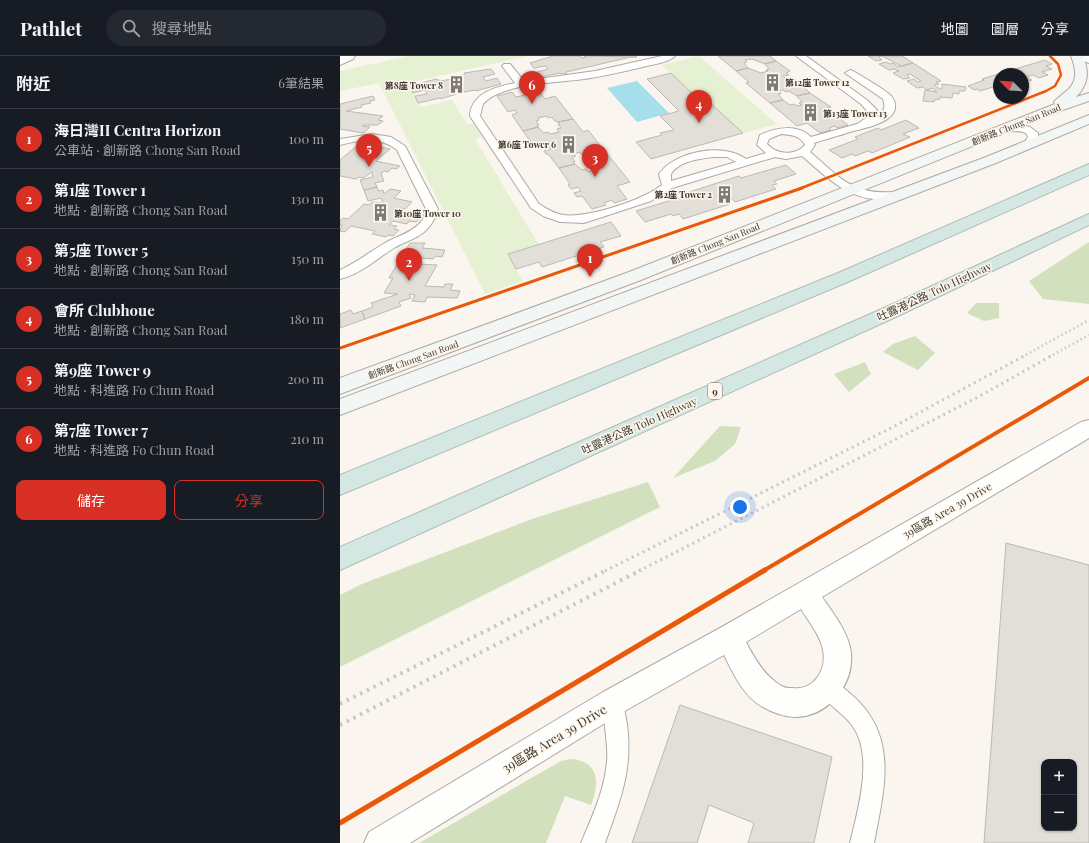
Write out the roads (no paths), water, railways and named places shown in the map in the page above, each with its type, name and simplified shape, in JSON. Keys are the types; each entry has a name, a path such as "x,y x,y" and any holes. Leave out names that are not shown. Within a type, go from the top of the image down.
{"highway":[{"path":"340,485 844,277 1089,169"},
{"name":"吐露港公路 Tolo Highway","path":"340,559 891,312 1089,219"}],"main road":[{"path":"1052,108 1083,86 1085,74 1077,56"},
{"name":"創新路 Chong San Road","path":"340,386 628,279 1052,108 1089,97"},
{"name":"創新路 Chong San Road","path":"340,407 897,196 1028,145 1089,119"}],"street":[{"path":"340,61 349,56"},
{"path":"1082,56 1089,59"},
{"name":"39區路 Area 39 Drive","path":"380,843 612,702 730,637 1089,428"},
{"path":"730,637 751,675 760,687 772,697 787,702 802,702 816,697 828,688 835,676 838,663 836,650 826,626 805,593"}],"lane":[{"path":"671,56 614,70 522,85 496,91 483,98 475,107 475,116 535,206 547,214 564,219 584,219 603,214 647,199 668,186 775,154"},
{"path":"800,56 864,102 872,110 871,119 861,126"},
{"path":"507,66 522,85"},
{"path":"809,141 881,120 887,115 891,103 887,97 850,73"},
{"path":"1004,128 1020,127 1028,129 1033,133 1033,137 1028,145"},
{"path":"789,131 802,134 809,141 810,145 804,152 790,156 769,152 762,145 764,137 774,132 789,131"},
{"path":"340,142 371,137 384,139 395,143 401,148 432,209 430,218 424,226 414,234 390,245 363,264 340,275"},
{"path":"804,152 849,189 877,196 897,196"},
{"path":"668,186 665,180 665,173 677,163 707,154 718,153 733,156 744,163"},
{"path":"828,688 852,710 865,728 873,751 873,781 862,843"},
{"path":"593,843 607,806 617,769 618,738 612,702"}],"water":[{"path":"637,81 669,113 637,122 607,88"}],"railway":[{"path":"1022,357 1089,320"},
{"path":"1049,357 1089,335"},
{"path":"607,570 891,428 1024,356"},
{"path":"639,571 978,397 1051,356"},
{"path":"340,704 607,570"},
{"path":"340,725 641,570"}],"place":[{"name":"第12座 Tower 12","path":"772,82"},
{"name":"第8座 Tower 8","path":"456,85"},
{"name":"第7座 Tower 7","path":"532,104"},
{"name":"第13座 Tower 13","path":"810,113"},
{"name":"會所 Clubhoue","path":"699,123"},
{"name":"第6座 Tower 6","path":"569,144"},
{"name":"第9座 Tower 9","path":"369,167"},
{"name":"第5座 Tower 5","path":"595,177"},
{"name":"第2座 Tower 2","path":"725,194"},
{"name":"第10座 Tower 10","path":"381,213"},
{"name":"海日灣II Centra Horizon","path":"590,277"},
{"name":"第1座 Tower 1","path":"409,281"}]}
